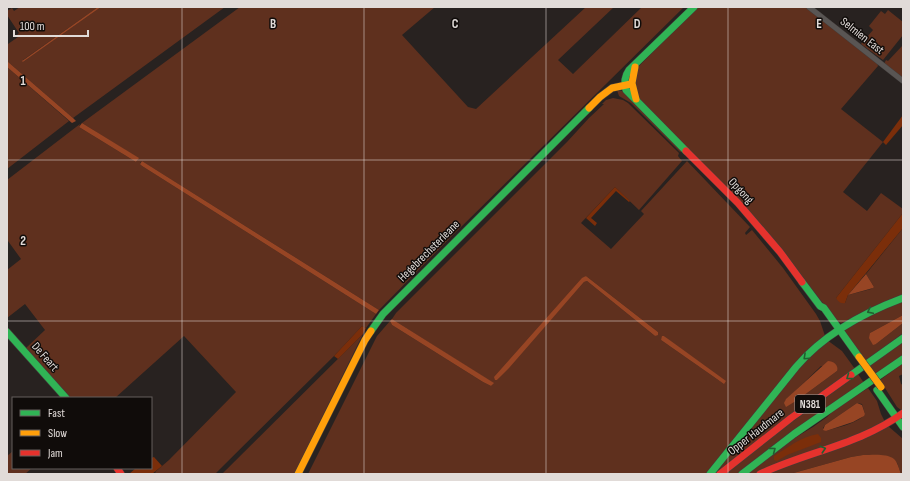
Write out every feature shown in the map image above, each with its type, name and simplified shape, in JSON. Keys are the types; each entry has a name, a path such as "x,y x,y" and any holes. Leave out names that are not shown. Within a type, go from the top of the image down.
{"main road":[{"path":"628,85 627,74 694,7"},
{"name":"Opgong","path":"628,85 628,94 636,99 747,213 784,257 820,306 824,308 857,358 901,416 903,427"},
{"name":"Hegebrechsterleane","path":"298,474 354,361 369,333 383,314 600,97 610,89 628,85"},
{"name":"N381","path":"710,474 728,454 788,376 809,354 838,330 867,313 903,298"},
{"name":"De Feart","path":"7,332 65,397"},
{"name":"Opper Haudmare","path":"720,474 791,418 903,338"},
{"name":"Opper Haudmare","path":"742,474 794,434 903,359"},
{"path":"760,474 786,462 862,437 901,416"}],"street":[{"name":"Selmien East","path":"809,7 903,81"}],"shaded area":[{"path":"20,7 98,7 23,60 23,62 101,7 225,7 73,118 7,61 7,44 18,37 17,35 19,33 7,15 7,11 12,8 14,11"},
{"path":"98,7 101,7 23,62 22,61"},
{"path":"240,7 435,7 402,35 468,107 476,109 586,7 614,7 558,60 573,74 642,7 684,7 379,310 142,161 140,163 142,166 376,314 366,328 362,326 334,356 215,474 157,474 155,472 169,460 236,392 184,336 116,397 68,397 26,348 45,330 25,304 7,318 7,270 21,259 8,241 7,242 7,180 80,124 79,127 136,162 137,161 138,158 82,123"},
{"path":"698,7 806,7 877,63 878,66 841,109 883,142 843,192 867,211 881,193 903,209 903,213 836,298 845,303 848,295 874,287 866,274 903,228 903,297 841,323 837,321 791,263 638,98 634,81 635,73 639,66"},
{"path":"888,10 903,22 903,35 883,60 861,44 873,30 869,26 881,11 885,14"},
{"path":"903,45 903,79 884,64 886,60 888,61"},
{"path":"7,61 76,121 72,123 7,67"},
{"path":"7,67 69,121 7,169"},
{"path":"617,90 622,91 634,102 682,151 680,152 631,103 619,96"},
{"path":"613,98 623,100 628,103 679,153 678,156 682,161 639,210 615,187 581,223 611,249 644,214 641,211 687,161 750,227 745,233 746,235 752,230 783,268 816,314 825,336 708,474 308,474 377,336 390,321 392,325 491,386 493,383 392,319 396,313 567,142 604,104 602,104 606,100","holes":["586,276 658,332 655,336 587,281 584,282 497,380 495,380","664,336 670,341 724,384 661,340"]},
{"path":"903,115 903,125 886,145 883,142"},
{"path":"82,123 139,158 136,162 79,127"},
{"path":"142,161 379,310 376,314 142,166 140,164"},
{"path":"615,187 630,201 629,202 616,191 591,218 597,223 595,226 586,218"},
{"path":"903,213 903,228 848,295 845,303 839,302 836,298"},
{"path":"866,274 874,287 848,295"},
{"path":"586,276 658,332 658,335 655,336 587,281 584,282 509,368 497,380 495,380 494,377 582,278"},
{"path":"903,300 903,315 870,333 876,344 903,323 903,333 866,361 845,332 845,328"},
{"path":"903,315 903,323 873,345 869,338 870,333"},
{"path":"392,319 494,383 491,386 483,382 392,325 390,321"},
{"path":"362,326 366,328 363,334 338,359 334,356"},
{"path":"363,334 294,474 222,474"},
{"path":"662,336 726,381 724,384 661,340"},
{"path":"827,340 842,351 855,369 715,474 789,377","holes":["821,366 837,371 799,399 785,401"]},
{"path":"903,341 903,355 876,374 869,365"},
{"path":"828,361 835,364 837,371 786,407 784,403 786,399"},
{"path":"903,363 903,374 899,376 901,384 903,385 903,409 901,410 897,407 880,380"},
{"path":"858,374 864,383 738,474 724,474 748,454"},
{"path":"868,388 877,401 885,422 870,431 757,474 747,474 793,439 827,417 834,410","holes":["857,403 862,404 865,414 862,417 847,425 826,431 823,428 825,425"]},
{"path":"857,403 862,405 865,414 864,416 853,422 826,431 823,430 825,425"},
{"path":"888,426 903,439 903,474 901,474 897,463 888,456 863,455 790,474 763,474"},
{"path":"818,434 821,438 821,442 787,455 777,461 774,460 774,456 795,443 806,437"},
{"path":"12,452 12,469 31,469 25,474 7,474 7,456"},
{"path":"863,455 891,457 896,462 901,474 790,474 851,457"},
{"path":"154,457 162,466 152,474 129,474 135,469 152,469 152,458"}],"traffic: fast":[{"path":"686,151 626,90 625,80 629,70 694,7"},
{"path":"371,331 383,314 589,108"},
{"path":"802,282 820,306 824,308 859,357"},
{"path":"710,474 796,367 819,344 845,326 873,310 903,298"},
{"path":"7,332 65,397"},
{"path":"851,375 903,338"},
{"path":"742,474 794,434 903,359"},
{"path":"877,390 903,427"}],"traffic: slow":[{"path":"635,67 632,83 636,99"},
{"path":"589,108 612,88 631,84"},
{"path":"298,474 365,340 371,331"},
{"path":"859,357 881,387"}],"traffic: jam":[{"path":"686,151 738,203 780,252 802,282"},
{"path":"720,474 791,418 851,375"},
{"path":"760,474 869,433 903,413"},
{"path":"118,469 121,474"}]}
